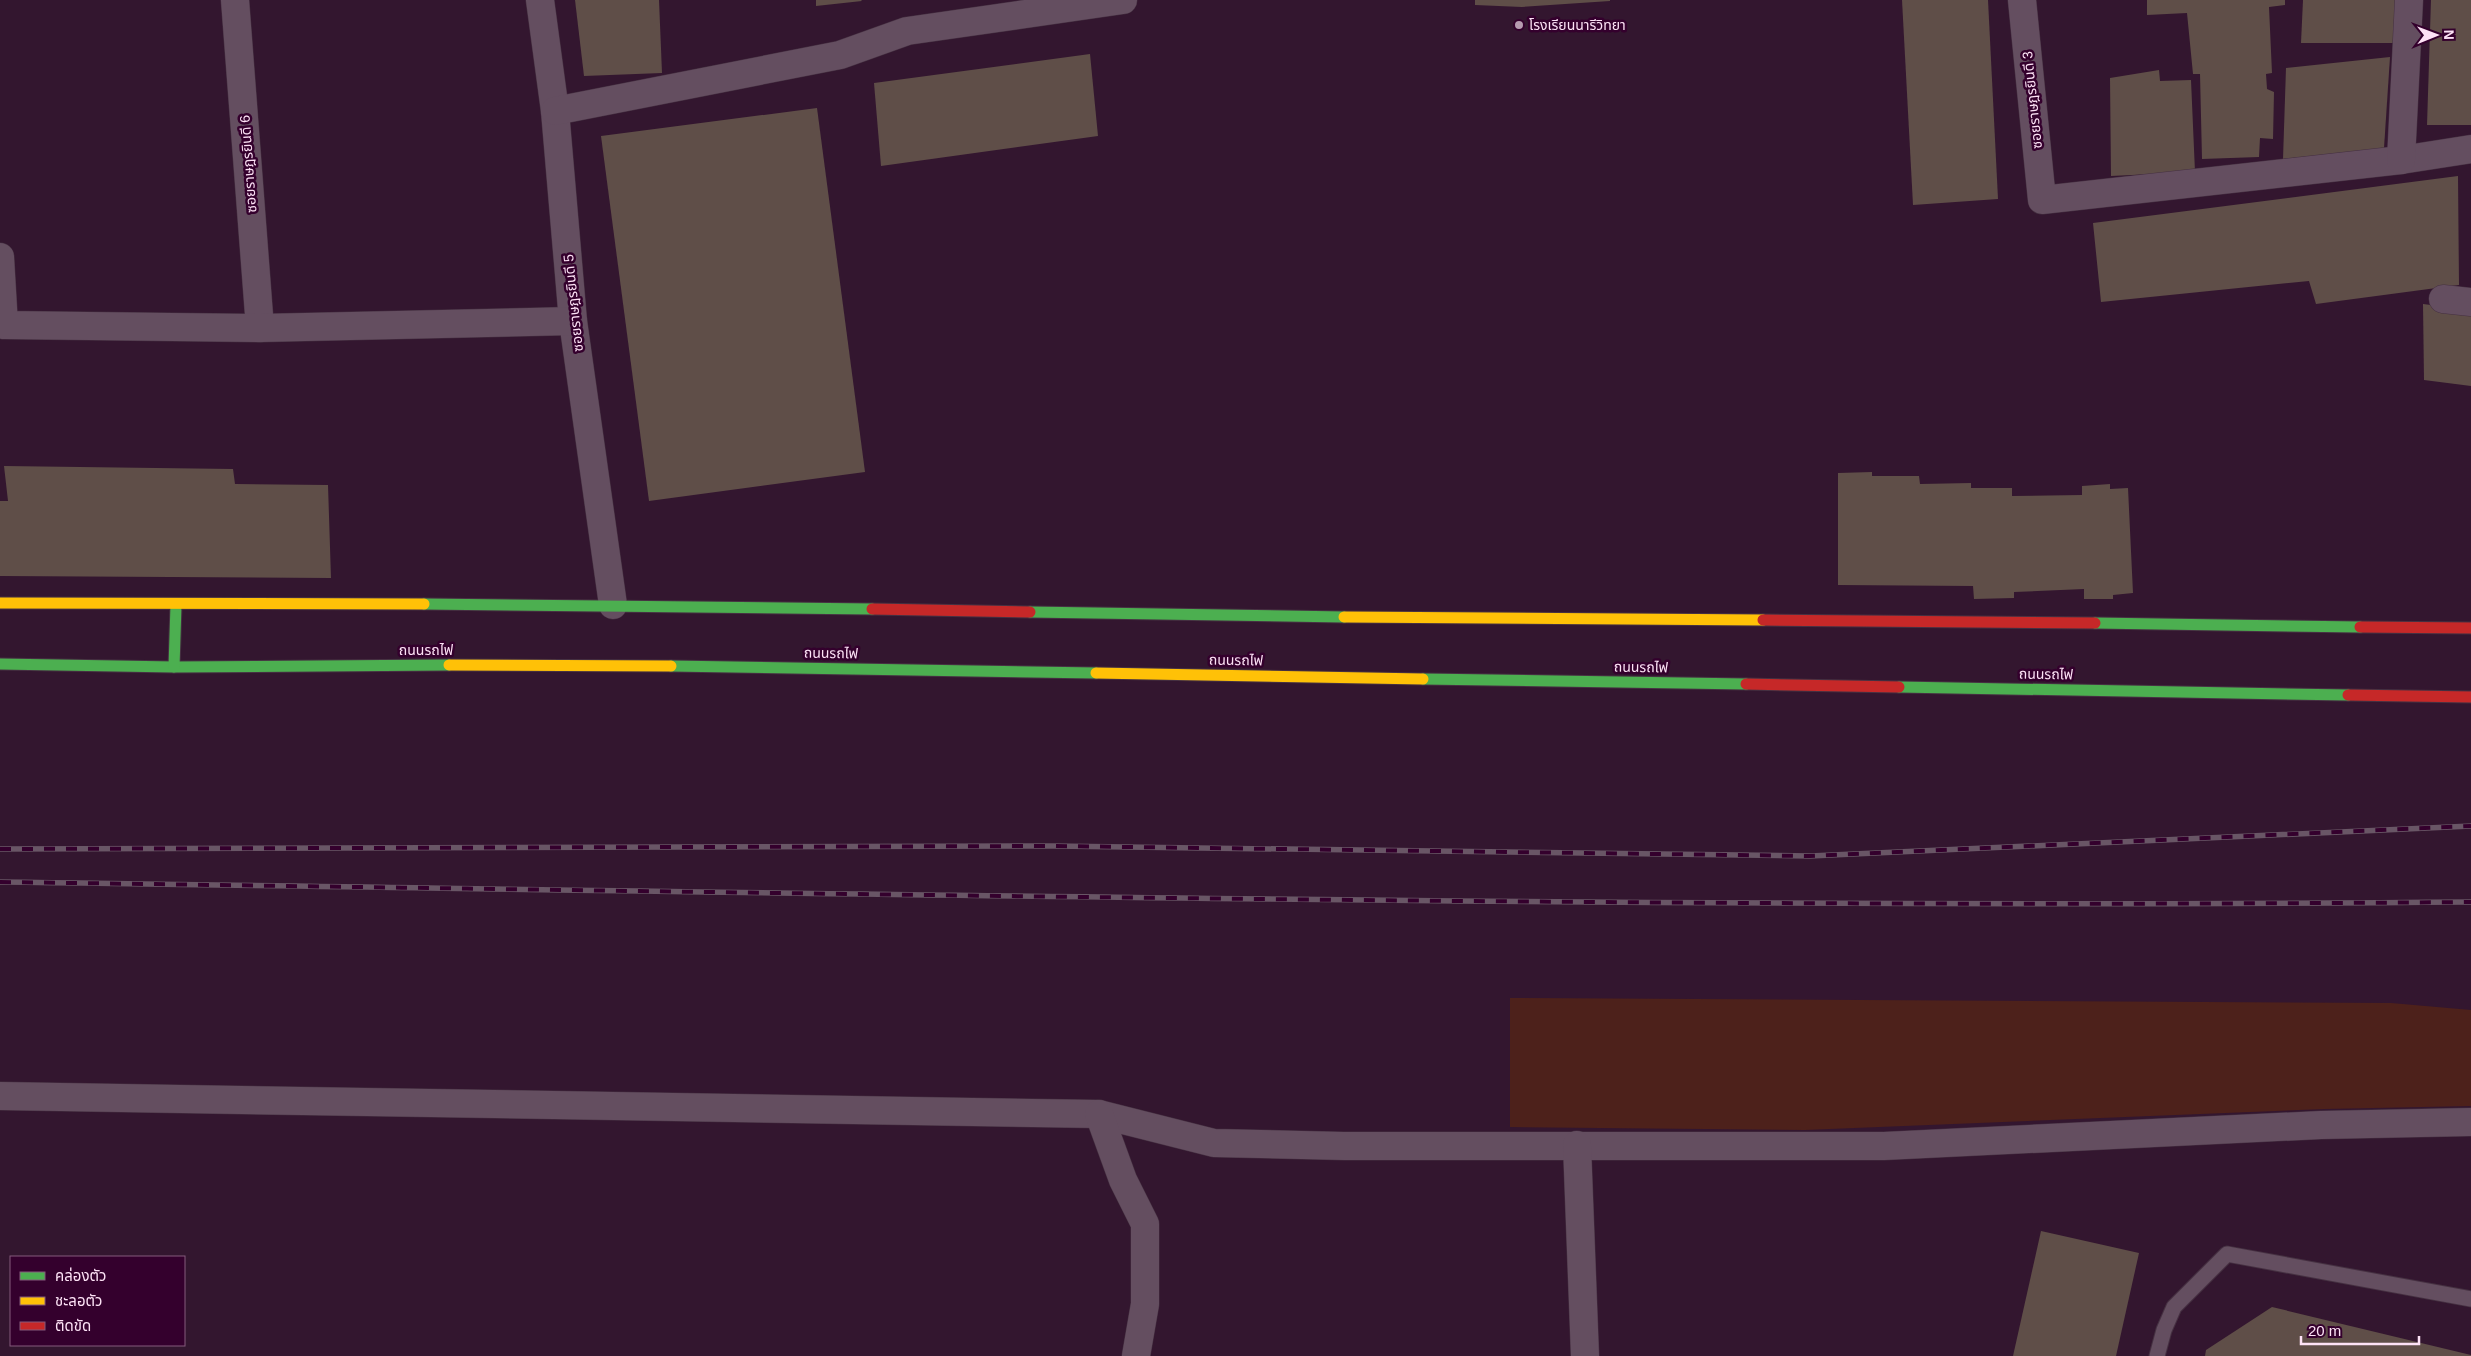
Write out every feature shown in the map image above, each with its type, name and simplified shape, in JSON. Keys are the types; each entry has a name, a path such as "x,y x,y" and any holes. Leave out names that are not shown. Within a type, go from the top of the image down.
{"street":[{"name":"ซอยราษฎรยินดี 6","path":"235,0 260,328"},
{"name":"ซอยราษฎรยินดี 5","path":"540,0 555,111 573,321 613,605"},
{"path":"555,111 840,55 907,31 1123,0"},
{"name":"ซอยราษฎรยินดี 3","path":"2022,0 2042,200 2401,160"},
{"path":"2409,0 2401,160 2471,149"},
{"path":"0,256 4,325 260,328 573,321"},
{"path":"2443,299 2471,302"},
{"path":"0,603 613,605 1388,618 1795,620 2471,628"},
{"path":"174,668 176,605"},
{"name":"ถนนรถไฟ","path":"0,664 174,668 605,664 2471,697"},
{"path":"0,1096 1099,1114 1214,1143 1344,1146 1577,1144 1884,1146 2321,1124 2471,1122"},
{"path":"1099,1114 1123,1180 1145,1224 1145,1304 1136,1356"},
{"path":"1577,1144 1585,1356"}],"lane":[{"path":"2157,1356 2164,1330 2174,1306 2227,1254 2471,1299"}],"shaded area":[{"path":"1510,998 2391,1003 2471,1010 2471,1106 2325,1109 1805,1130 1510,1127"}],"building":[{"path":"575,0 659,0 662,73 584,76"},
{"path":"816,0 861,0 862,1 816,6"},
{"path":"1475,0 1610,1 1522,7 1475,5"},
{"path":"1902,0 1988,0 1998,199 1913,205"},
{"path":"2147,0 2285,0 2285,5 2269,7 2272,73 2266,74 2267,89 2274,92 2273,139 2260,138 2259,157 2202,159 2200,74 2193,74 2187,13 2147,15"},
{"path":"2303,0 2396,0 2395,43 2301,43"},
{"path":"2431,0 2471,0 2471,125 2427,125"},
{"path":"1090,54 1098,136 881,166 874,83"},
{"path":"2390,57 2384,148 2283,159 2286,68"},
{"path":"2159,70 2160,81 2191,80 2195,172 2111,176 2110,78"},
{"path":"817,108 865,472 649,501 601,136"},
{"path":"2458,176 2459,285 2316,304 2309,281 2101,302 2093,223"},
{"path":"2423,304 2471,310 2471,386 2424,380"},
{"path":"4,466 233,469 235,484 328,485 331,578 0,576 0,501 8,501"},
{"path":"1872,472 1872,476 1919,476 1920,484 1971,483 1971,488 2012,488 2012,496 2082,495 2082,486 2110,484 2110,489 2128,488 2133,593 2113,595 2113,599 2084,599 2084,589 2014,592 2014,598 1974,599 1973,586 1838,585 1838,473"},
{"path":"2041,1231 2139,1253 2116,1356 2013,1356"},
{"path":"2272,1307 2471,1356 2205,1356 2206,1350"}],"railway":[{"path":"0,849 1054,846 1810,856 2471,826"},
{"path":"0,882 1544,902 2162,904 2471,902"}],"traffic: fast":[{"path":"424,604 872,609"},
{"path":"174,667 176,605"},
{"path":"1030,612 1344,617"},
{"path":"2095,623 2360,627"},
{"path":"0,664 174,667 449,665"},
{"path":"671,666 1096,673"},
{"path":"1423,679 1746,684"},
{"path":"1899,687 2348,695"}],"traffic: slow":[{"path":"0,603 424,604"},
{"path":"1344,617 1763,620"},
{"path":"449,665 671,666"},
{"path":"1096,673 1423,679"}],"traffic: jam":[{"path":"872,609 1030,612"},
{"path":"1763,620 2095,623"},
{"path":"2360,627 2471,628"},
{"path":"1746,684 1899,687"},
{"path":"2348,695 2471,697"}],"place":[{"name":"โรงเรียนนารีวิทยา","path":"1519,25"}]}
